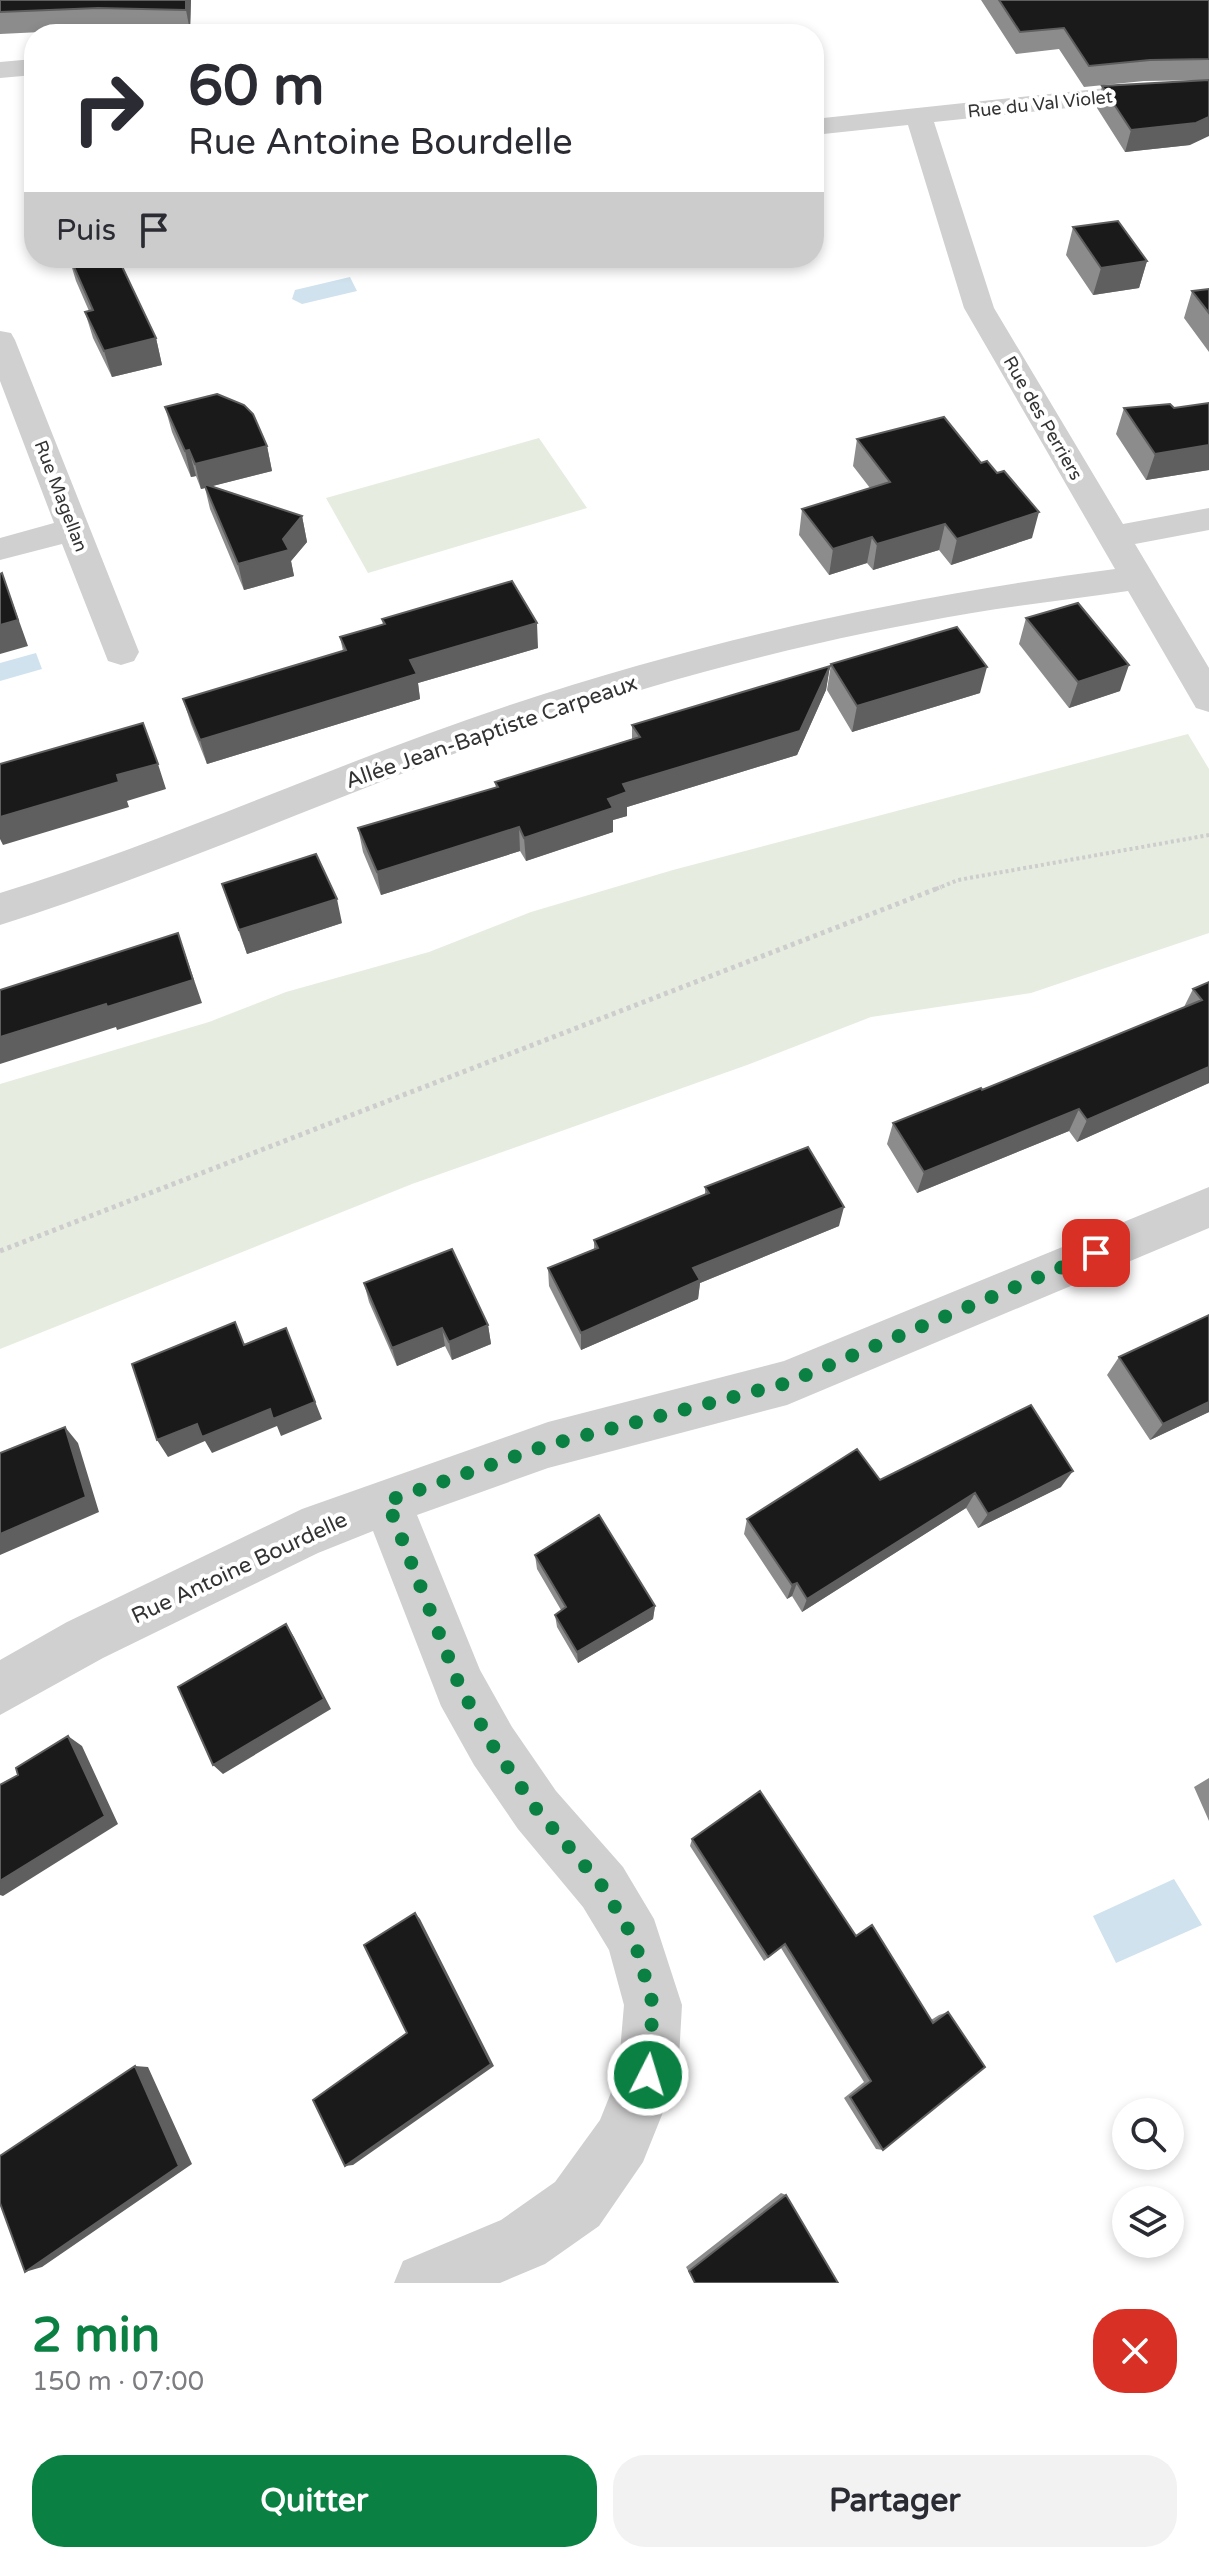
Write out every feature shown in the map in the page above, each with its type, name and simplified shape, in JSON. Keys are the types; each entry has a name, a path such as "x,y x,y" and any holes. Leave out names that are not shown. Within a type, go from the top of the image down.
{"street":[{"path":"0,70 24,68"},
{"name":"Rue du Val Violet","path":"824,126 1144,92 1209,90"},
{"name":"Rue des Perriers","path":"919,117 979,308 1209,699"},
{"name":"Rue Magellan","path":"0,340 121,652"},
{"path":"1113,537 1209,519"},
{"path":"0,549 74,529"},
{"name":"Allée Jean-Baptiste Carpeaux","path":"0,909 136,863 437,745 595,691 720,655 953,604 1138,578"},
{"name":"Rue Antoine Bourdelle","path":"0,1689 85,1640 302,1534 548,1445 787,1383 1209,1207"},
{"path":"387,1501 460,1687 493,1746 537,1810 603,1887 619,1913 634,1939 653,2005 648,2075 633,2115 622,2141 577,2204 523,2242 425,2283"}],"path":[{"path":"0,1251 958,880 1209,835"}],"shaded area":[{"path":"539,438 587,508 368,573 326,498"},
{"path":"1188,734 1209,769 1209,933 1031,993 871,1017 747,1065 412,1184 0,1349 0,1084 209,1022 286,992 429,952 531,912 673,870"}],"water":[{"path":"350,277 357,291 302,304 292,299 295,290"},
{"path":"36,653 42,669 0,681 0,663"},
{"path":"1174,1879 1202,1925 1116,1963 1093,1916"}],"building":[{"path":"0,0 186,0 186,10 98,8 0,12"},
{"path":"999,0 1209,0 1209,59 1150,60 1089,66 1064,28 1020,32"},
{"path":"1209,80 1209,117 1196,123 1131,130 1102,86"},
{"path":"1118,221 1147,261 1101,268 1073,227"},
{"path":"74,268 123,268 156,338 104,351 85,312 93,310"},
{"path":"1209,289 1209,313 1192,291"},
{"path":"217,394 244,405 253,414 267,446 195,464 189,450 185,451 165,407"},
{"path":"1209,403 1209,445 1155,454 1124,408 1170,404 1174,408"},
{"path":"944,417 981,463 987,461 997,473 1004,471 1039,512 957,539 945,524 877,544 872,537 833,549 802,509 890,482 857,439"},
{"path":"204,484 302,516 283,539 289,550 238,564"},
{"path":"0,574 18,620 0,625"},
{"path":"512,581 537,623 410,660 417,674 200,740 183,699 346,650 340,637 385,624 382,619"},
{"path":"1078,603 1129,665 1078,682 1026,618"},
{"path":"957,627 987,667 857,706 831,664"},
{"path":"830,666 800,731 623,784 627,792 608,799 613,808 524,838 519,827 377,872 358,828 498,787 495,782 640,737 632,725"},
{"path":"143,723 158,764 117,775 119,782 0,817 0,764"},
{"path":"316,854 337,899 239,930 222,884"},
{"path":"178,933 193,980 0,1037 0,990"},
{"path":"1209,982 1209,1067 1087,1120 1079,1109 924,1172 893,1123 1202,1000 1193,989"},
{"path":"808,1147 844,1207 693,1268 700,1280 581,1333 548,1268 598,1248 594,1240 709,1193 705,1187"},
{"path":"452,1249 488,1325 449,1342 442,1328 392,1348 364,1283"},
{"path":"1209,1315 1209,1402 1163,1424 1119,1357"},
{"path":"235,1322 244,1345 286,1328 315,1402 273,1419 270,1409 202,1437 197,1424 157,1440 132,1364"},
{"path":"1031,1405 1073,1471 988,1514 975,1493 807,1599 797,1583 792,1585 747,1519 857,1449 880,1480"},
{"path":"65,1427 86,1497 0,1534 0,1453"},
{"path":"599,1515 655,1606 577,1652 555,1615 566,1607 535,1555"},
{"path":"286,1624 324,1699 213,1765 178,1687"},
{"path":"68,1736 105,1816 0,1881 0,1785 18,1775 16,1768"},
{"path":"760,1791 856,1936 872,1925 933,2023 948,2012 985,2067 883,2150 850,2097 871,2081 785,1944 768,1957 692,1839"},
{"path":"415,1913 491,2064 345,2166 313,2100 407,2033 364,1945"},
{"path":"135,2066 179,2166 25,2272 0,2203 0,2156"},
{"path":"786,2195 838,2283 695,2283 689,2271"}],"route":[{"path":"648,2075 653,2005 634,1939 603,1887 537,1810 493,1746 460,1687 387,1501 548,1445 787,1383 1096,1253"}]}
